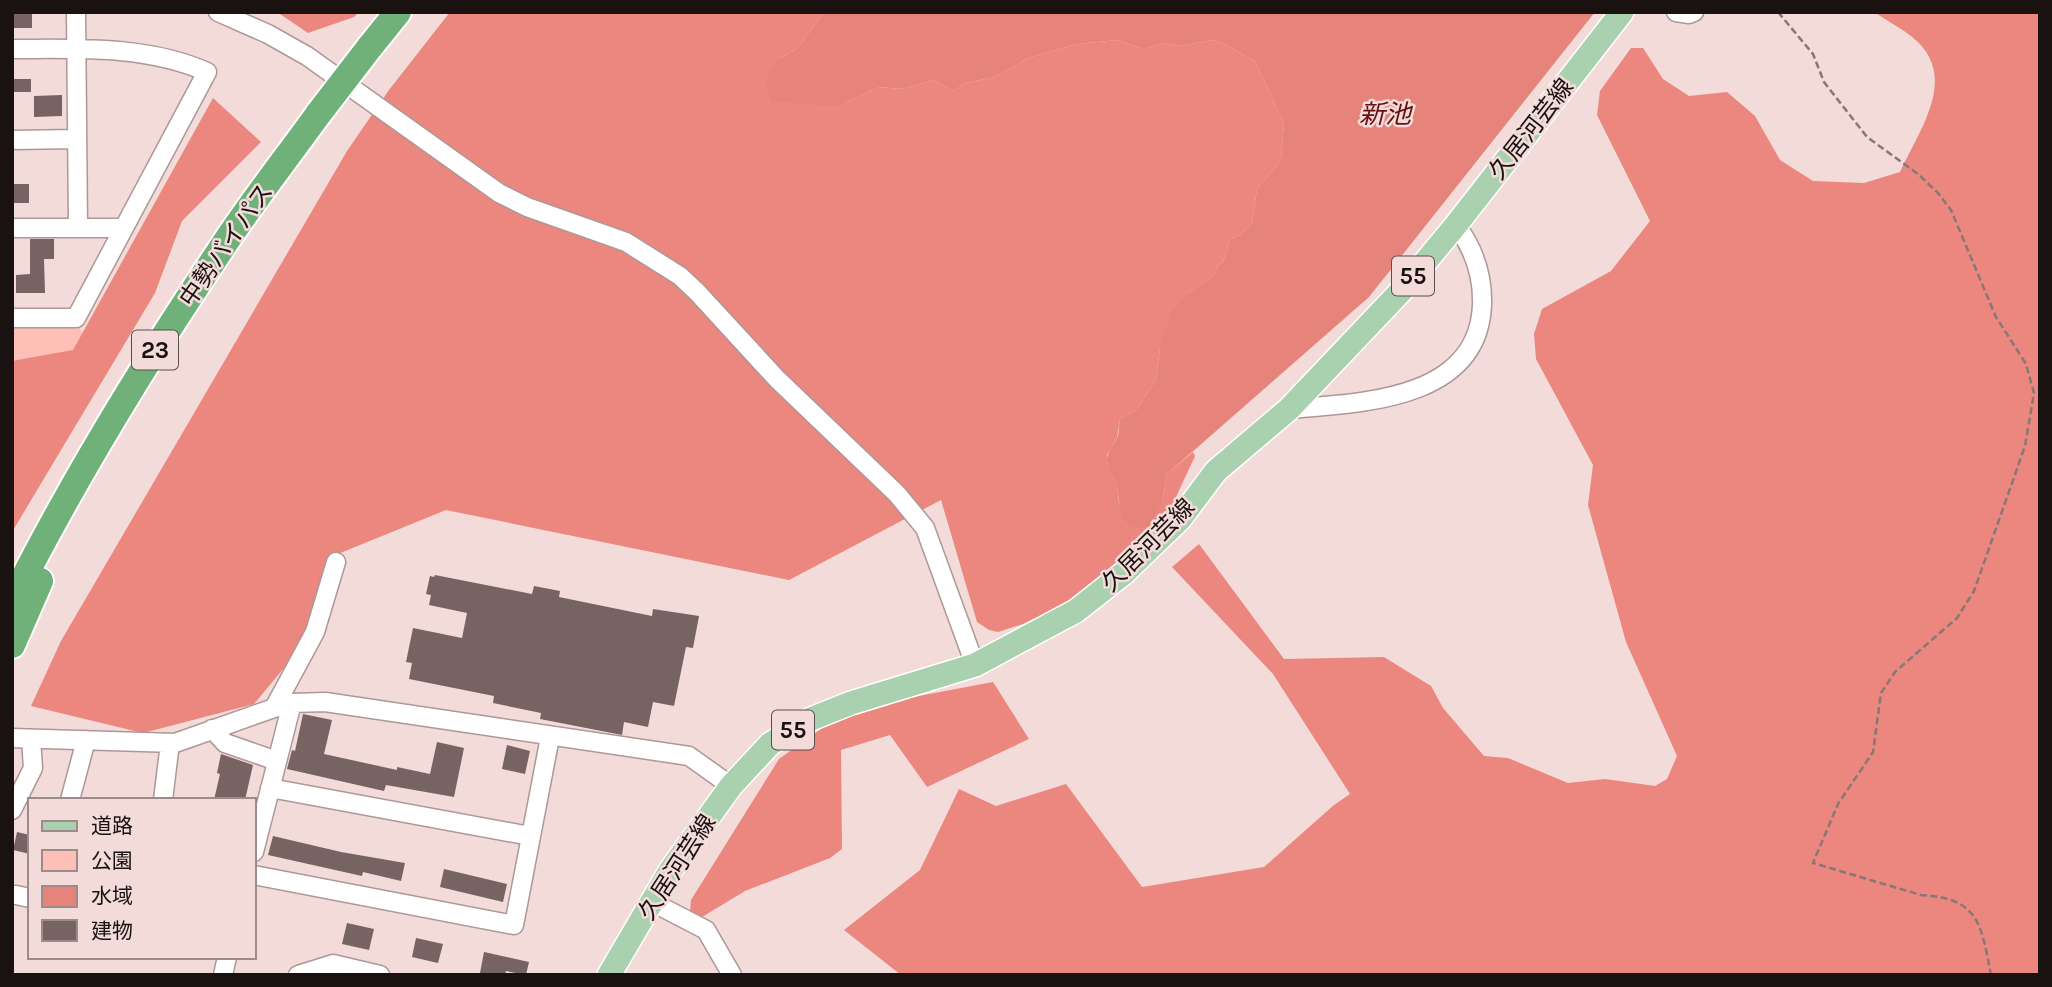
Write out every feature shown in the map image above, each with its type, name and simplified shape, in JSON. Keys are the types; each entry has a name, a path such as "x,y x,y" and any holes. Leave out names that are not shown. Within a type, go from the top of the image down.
{"highway":[{"name":"中勢バイパス","path":"12,601 139,375 220,250 319,113 398,12"},
{"name":"23","path":"12,570 18,558 75,485"},
{"name":"23","path":"12,645 70,513 75,485"}],"main road":[{"name":"久居河芸線","path":"610,975 670,872 731,786 770,744 811,719 850,703 975,665 1039,633 1105,590 1180,519 1216,471 1289,409 1367,329 1456,225 1622,12"}],"street":[{"path":"76,12 78,228"},
{"path":"218,12 268,34 307,56 499,193 527,207 626,242 680,276 777,379 897,494 925,528 975,665"},
{"path":"1676,12 1694,12"},
{"path":"12,50 76,49 151,55 185,62 207,72 76,318 12,318"},
{"path":"12,139 76,139"},
{"path":"1289,409 1384,398 1414,390 1434,382 1463,358 1475,339 1481,320 1482,300 1477,263 1470,243 1456,225"},
{"path":"12,228 122,228"},
{"path":"274,708 314,632 336,562"},
{"path":"12,738 170,743 292,703 325,702 689,756 731,786"},
{"path":"256,844 292,703"},
{"path":"212,729 225,743 277,761"},
{"path":"256,875 514,925 550,737"},
{"path":"12,810 33,768 31,739"},
{"path":"71,798 86,740"},
{"path":"163,798 170,743"},
{"path":"270,788 530,836"},
{"path":"652,902 706,930 732,975"},
{"path":"298,975 315,972 333,964 380,975"}],"path":[{"path":"1778,12 1812,54 1824,82 1867,137 1918,174 1951,210 1996,317 2026,364 2034,393 2025,446 1974,591 1957,618 1895,672 1881,692 1873,752 1838,804 1813,863 1921,895 1938,895 1965,905 1981,927 1991,975"}],"green space":[{"path":"79,326 90,353 12,484 12,327"}],"shaded area":[{"path":"277,12 359,12 354,17 308,33"},
{"path":"450,12 824,12 797,49 780,58 845,103 879,87 902,89 934,80 953,91 966,83 995,77 1028,58 1077,44 1118,40 1144,49 1165,43 1180,46 1214,40 1255,61 1284,123 1281,160 1257,189 1252,223 1240,235 1230,240 1223,262 1213,276 1187,294 1160,348 1156,380 1136,410 1120,419 1117,438 1107,455 1107,462 1117,484 1119,503 1162,503 1167,474 1193,452 1195,456 1170,510 1150,539 1087,594 1023,624 998,632 977,622 941,500 789,580 446,510 328,558 303,645 254,704 143,733 31,706 61,641 347,151 389,90"},
{"path":"1874,12 2040,12 2040,975 901,975 844,930 920,870 959,789 996,806 1066,784 1142,887 1264,867 1350,794 1273,674 1172,567 1199,544 1284,659 1384,657 1431,686 1443,708 1484,756 1508,758 1568,783 1605,779 1655,786 1667,779 1677,756 1626,642 1588,505 1593,465 1536,359 1534,334 1542,309 1611,271 1650,221 1597,115 1600,91 1631,48 1643,48 1663,79 1689,96 1727,92 1755,116 1780,160 1813,181 1864,183 1900,172 1925,120 1935,85 1933,68 1926,51 1911,36"},
{"path":"213,98 261,142 182,221 155,293 12,532 12,361 73,350"},
{"path":"993,682 1029,739 927,787 890,735 841,750 842,849 830,858 745,891 702,917 690,912 691,900 779,759 828,724 908,698"}],"water":[{"name":"新池","path":"824,12 1595,12 1369,297 1167,474 1162,503 1148,527 1138,527 1126,522 1123,516 1116,483 1107,461 1109,451 1118,436 1120,419 1136,410 1156,380 1160,348 1171,313 1187,294 1213,276 1223,262 1230,240 1240,235 1252,223 1257,189 1281,160 1284,123 1255,61 1214,40 1180,46 1165,43 1144,49 1118,40 1077,44 1028,58 995,77 966,83 953,91 934,80 902,89 879,87 832,106 771,101 766,86 771,68 780,58 797,49"}],"building":[{"path":"12,12 32,12 32,28 12,28"},
{"path":"12,79 31,79 31,92 12,92"},
{"path":"62,95 62,116 34,117 34,96"},
{"path":"12,184 29,184 29,203 12,203"},
{"path":"30,239 54,239 54,259 44,259 45,293 16,293 16,275 30,274"},
{"path":"430,576 532,594 534,586 560,591 559,597 652,616 653,609 699,616 693,648 686,647 674,706 653,702 648,727 624,722 622,735 540,719 541,713 493,703 494,696 409,679 412,663 406,662 413,628 462,638 467,613 429,605 431,595 426,594"},
{"path":"303,714 332,720 324,754 397,770 397,767 430,774 437,742 464,748 454,797 386,785 384,791 287,769 292,750 295,751"},
{"path":"507,745 530,751 525,774 502,769"},
{"path":"221,754 253,765 245,798 214,798 220,774 217,773"},
{"path":"17,832 28,835 28,854 13,850"},
{"path":"273,836 405,863 401,881 363,872 362,876 268,855"},
{"path":"444,869 507,884 503,902 440,887"},
{"path":"347,923 374,929 369,950 342,944"},
{"path":"416,938 443,944 438,963 412,957"},
{"path":"484,952 529,962 526,975 506,971 505,975 480,973"}]}
